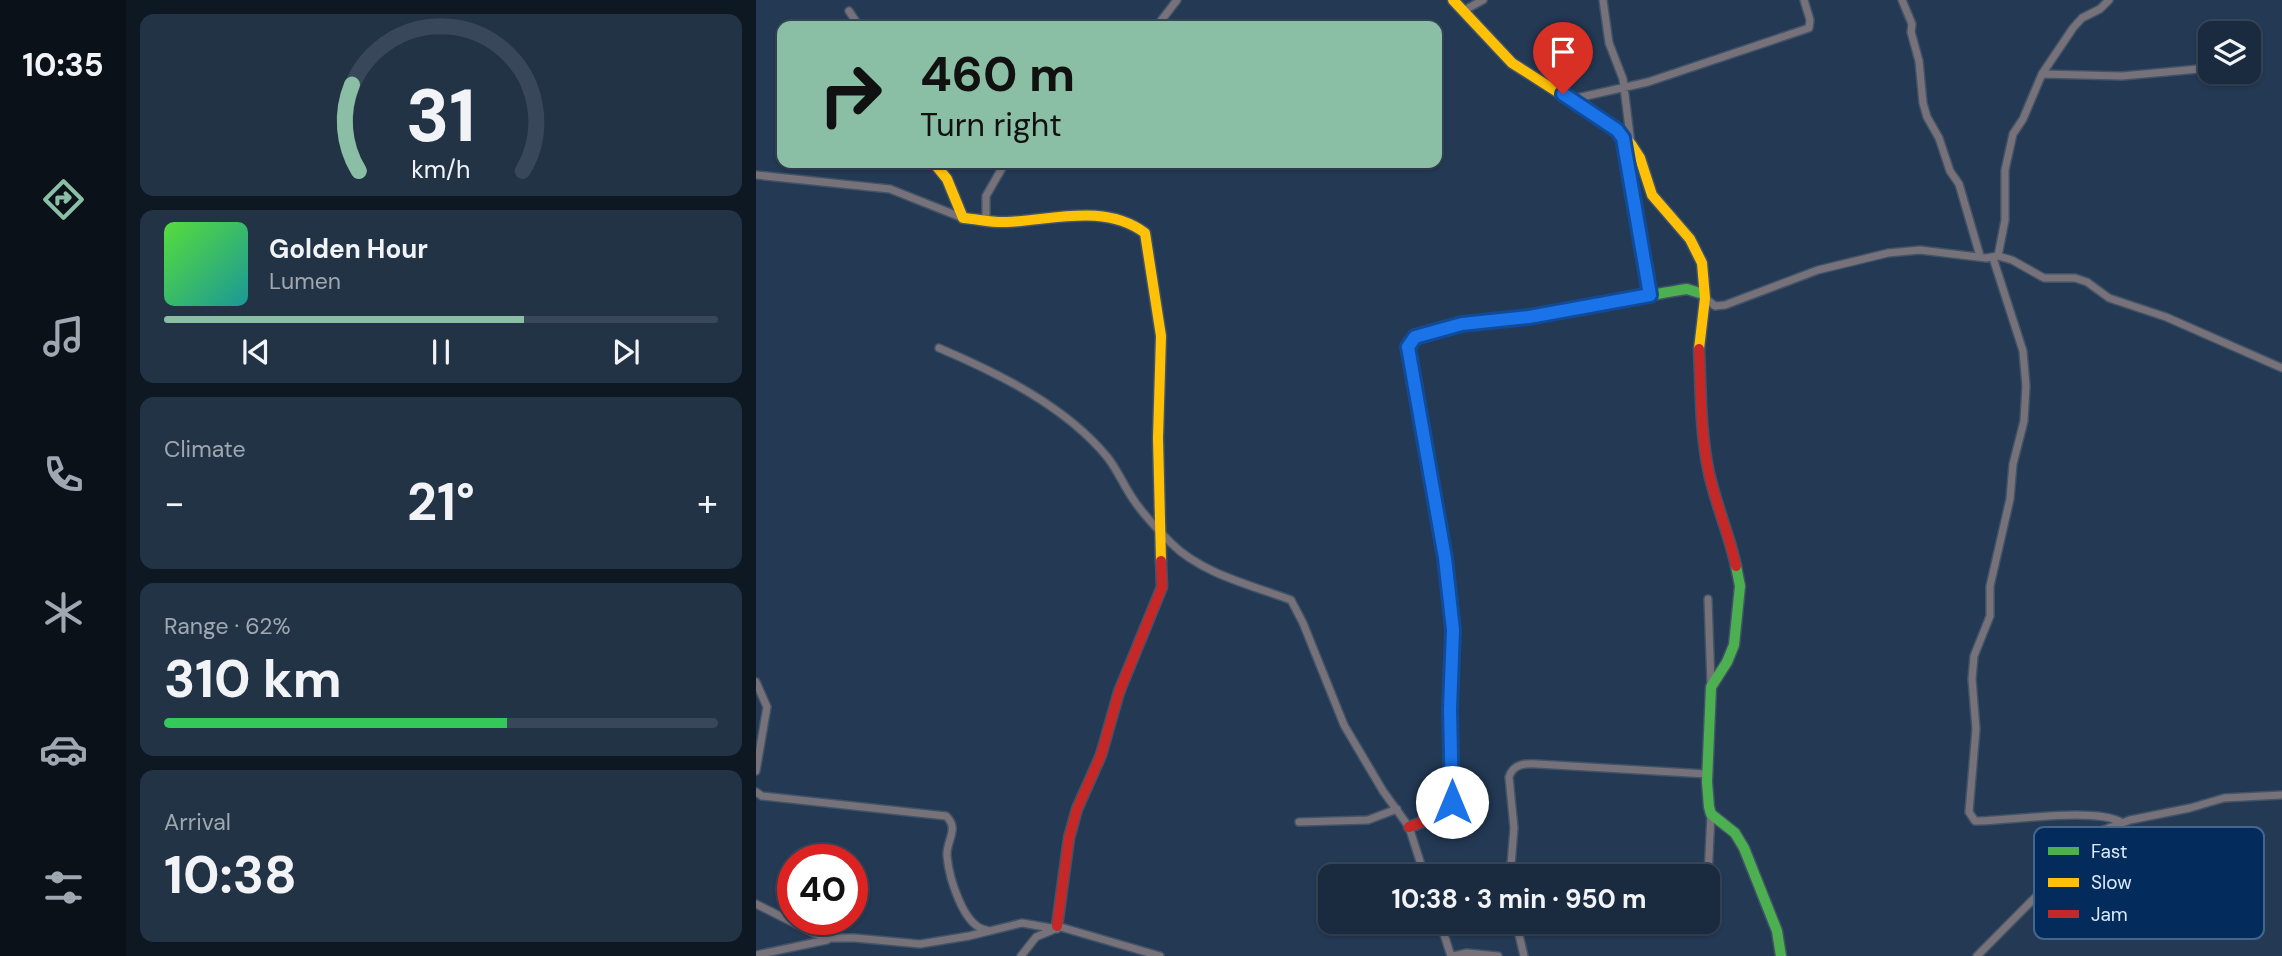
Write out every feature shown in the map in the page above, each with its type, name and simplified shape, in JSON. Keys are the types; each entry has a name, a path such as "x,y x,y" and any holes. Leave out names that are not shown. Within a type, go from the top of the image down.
{"street":[{"path":"1161,21 1177,0"},
{"path":"1453,0 1513,63 1617,130 1640,158 1652,195 1698,250 1704,274 1699,345 1703,435 1709,472 1730,537 1740,586 1734,645 1711,687"},
{"path":"1463,11 1483,0"},
{"path":"1603,0 1609,43 1623,87 1627,141 1650,295"},
{"path":"1573,103 1583,96 1648,82 1809,28 1810,20 1804,0"},
{"path":"1902,0 1912,24 1911,32 1919,61 1927,117 1939,138 1950,171 1959,184 1980,256"},
{"path":"2109,0 2100,9 2079,21 2042,74 2023,119 2013,134 2005,170 2005,220 1995,257 2023,351 2026,386 2024,421 2013,464 2010,499 1990,586 1989,621 1974,656 1972,679 1976,729 1969,811 1975,821 2056,816 2108,817 2121,822"},
{"path":"849,11 856,21"},
{"path":"2042,74 2122,76 2198,69"},
{"path":"938,168 947,179 963,218"},
{"path":"986,221 986,196 1002,168"},
{"path":"756,174 890,189 963,218 1006,222 1085,214 1131,223 1145,233 1161,336 1158,438 1162,587 1119,692 1101,755 1077,809 1069,838 1057,927"},
{"path":"1409,827 1445,812 1452,802 1450,709 1453,630 1445,558 1408,355 1410,341 1423,334 1462,324 1529,317 1688,289 1704,296 1715,306 1725,305 1818,270 1905,250 1995,257 2012,260 2044,278 2075,278 2087,282 2109,298 2166,317 2282,368"},
{"path":"939,348 991,370 1045,403 1073,424 1106,456 1133,499 1171,543 1185,554 1218,574 1291,600 1295,604 1344,725 1409,827 1421,864"},
{"path":"1708,599 1711,687 1707,774 1711,814 1709,864"},
{"path":"756,682 767,707 756,771"},
{"path":"1511,864 1514,828 1509,777 1517,766 1537,764 1707,774"},
{"path":"756,792 762,796 946,816 953,824 947,847 947,860 953,882 965,913 975,925 987,930"},
{"path":"2110,827 2121,822 2224,798 2282,795"},
{"path":"1299,822 1368,820 1396,809"},
{"path":"1711,814 1735,832 1744,848 1777,931 1781,956"},
{"path":"1977,956 2034,900"},
{"path":"756,904 831,940"},
{"path":"756,955 855,938 920,944 970,936 1022,923 1057,927 1160,956"},
{"path":"1021,956 1036,937 1057,927"},
{"path":"1444,934 1452,956 1467,953 1498,956"},
{"path":"1519,934 1524,956"}],"traffic: fast":[{"path":"1424,444 1408,355 1410,341 1438,328 1453,325 1532,317 1687,289 1703,294"},
{"path":"1736,566 1740,586 1734,645 1711,687 1707,782 1709,807 1711,814 1735,833 1744,848 1777,931 1781,956"}],"traffic: slow":[{"path":"1453,0 1512,63 1617,130 1631,144 1640,158 1652,195 1690,239 1702,263 1705,298 1699,349"},
{"path":"938,168 947,179 963,218 1001,222 1096,216 1113,218 1145,233 1161,336 1158,438 1161,561"}],"traffic: jam":[{"path":"1699,349 1706,458 1736,566"},
{"path":"1409,827 1443,810 1453,790 1450,709 1453,630 1445,558 1424,444"},
{"path":"1057,926 1069,838 1077,809 1101,755 1119,692 1162,587 1161,561"}],"route":[{"path":"1452,802 1450,709 1453,630 1445,558 1408,355 1410,341 1423,334 1462,324 1529,317 1650,295 1623,138 1617,130 1563,94"}]}
